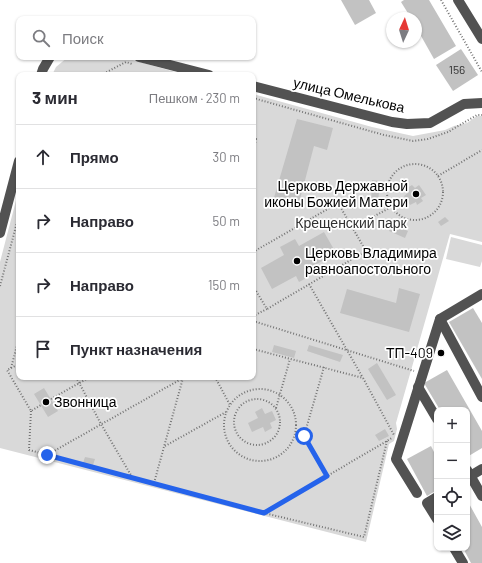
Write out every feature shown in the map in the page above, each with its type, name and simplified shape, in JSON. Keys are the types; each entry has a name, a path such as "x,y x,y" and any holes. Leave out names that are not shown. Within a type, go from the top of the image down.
{"street":[{"path":"458,0 482,39"},
{"path":"42,72 48,60"},
{"path":"136,61 193,72"},
{"name":"улица Омелькова","path":"256,87 407,124 430,122 464,104 482,103"},
{"path":"0,233 16,172"},
{"path":"417,493 396,459 440,319 482,295"},
{"path":"440,319 482,397"},
{"path":"418,387 434,414"},
{"path":"470,474 482,469"},
{"path":"470,478 482,496"},
{"path":"434,499 427,503 434,514"},
{"path":"456,551 463,563"}],"path":[{"path":"441,0 482,72"},
{"path":"107,72 126,62 136,61"},
{"path":"438,176 482,150"},
{"path":"408,165 421,165 433,171 438,176 441,182 443,195 438,208 428,217 409,220 397,214 391,207 387,196 388,183 401,168 408,165"},
{"path":"256,250 338,203 366,251 256,314"},
{"path":"353,228 391,207"},
{"path":"0,286 16,226"},
{"path":"264,513 395,436 309,284"},
{"path":"256,291 267,309"},
{"path":"256,322 423,374"},
{"path":"11,368 16,349"},
{"path":"256,350 363,378"},
{"path":"276,408 267,401 261,399 255,398 244,402 239,406 234,417 233,423 237,435 241,439 258,445 270,441 278,432 280,426 279,414 276,408 290,359"},
{"path":"16,366 7,370 31,411 29,450 264,513 364,537 387,441"},
{"path":"304,436 324,368"},
{"path":"78,380 101,424 132,477"},
{"path":"51,399 85,380"},
{"path":"47,455 180,380"},
{"path":"154,483 183,380"},
{"path":"217,380 230,405"},
{"path":"255,390 270,391 280,396 289,404 296,424 290,446 279,456 265,461 250,460 237,452 228,441 224,426 227,411 230,405 241,395 255,390"},
{"path":"31,411 41,405"},
{"path":"165,446 227,411"},
{"path":"295,432 304,436 327,476"}],"green space":[{"path":"64,60 133,60 175,72 54,72 56,67"},
{"name":"Крещенский парк","path":"256,95 372,127 413,136 445,130 467,123 477,116 482,116 482,242 450,234 396,423 397,429 394,441 389,444 366,542 0,448 0,262 16,201 16,380 256,380"},
{"path":"451,237 482,245 482,261 480,267 446,259"}],"building":[{"path":"341,0 369,0 376,13 355,25"},
{"path":"404,0 429,0 456,46 434,59 422,38 422,12 407,12 401,2"},
{"path":"461,49 478,75 453,91 436,65"},
{"path":"297,119 333,128 327,150 314,146 298,207 273,201"},
{"path":"372,180 380,181 378,203 371,203"},
{"name":"Церковь Державной иконы Божией Матери","path":"412,185 415,188 419,185 426,195 421,198 423,201 417,205 416,202 410,205 404,196 409,192 407,188"},
{"path":"445,217 449,221 441,226 438,222"},
{"path":"392,224 408,231 405,238 389,231"},
{"name":"Церковь Владимира равноапостольного","path":"324,232 336,253 310,268 314,274 299,282 296,276 272,289 261,268 284,255 280,247 295,239 299,246"},
{"path":"399,288 420,294 409,332 340,313 347,289 396,303"},
{"path":"473,308 482,323 482,379 449,322"},
{"path":"274,345 296,351 294,358 272,352"},
{"path":"309,345 343,355 340,362 307,351"},
{"path":"377,363 396,395 387,400 368,369"},
{"path":"447,370 468,407 438,407 424,383"},
{"name":"Звонница","path":"44,388 58,411 48,417 34,394"},
{"path":"262,408 265,414 272,411 276,420 270,423 272,428 265,432 263,427 252,432 248,423 258,418 255,412"},
{"path":"470,410 482,431 482,448 470,455"},
{"path":"385,429 389,436 379,441 375,435"},
{"path":"431,446 434,452 434,492 427,496 407,459"},
{"path":"85,457 95,459 93,465 83,463"},
{"path":"470,505 482,527 482,563 471,563 465,551 470,551"}],"place":[{"name":"Церковь Державной иконы Божией Матери","path":"416,194"},
{"name":"Церковь Владимира равноапостольного","path":"297,261"},
{"name":"ТП-409","path":"441,353"},
{"name":"Звонница","path":"46,402"}],"route":[{"path":"47,455 264,513 327,476 304,436"}]}
